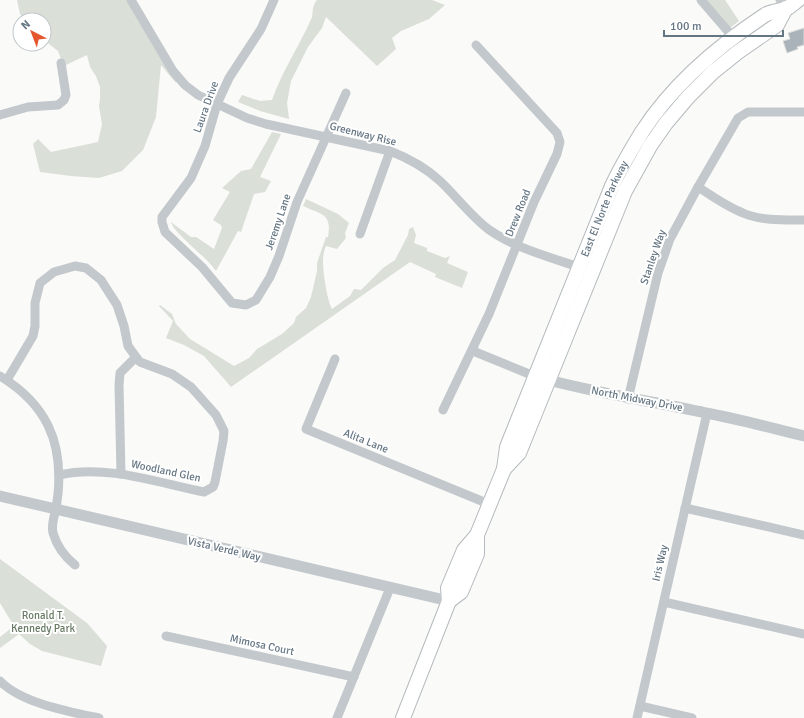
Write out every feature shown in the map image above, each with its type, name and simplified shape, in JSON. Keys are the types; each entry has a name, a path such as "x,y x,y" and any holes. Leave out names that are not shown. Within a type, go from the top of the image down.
{"main road":[{"name":"East El Norte Parkway","path":"403,718 449,601 448,588 464,550 477,535 504,469 506,447 534,376 612,186 625,160 643,131 659,110 680,85 705,60 767,13 783,4 798,0"},
{"name":"East El Norte Parkway","path":"504,469 519,453 625,191 650,146 666,123 688,97 713,72 738,52 777,25 783,4"}],"street":[{"name":"Greenway Rise","path":"131,0 173,72 185,85 198,95 247,118 266,124 390,151 409,159 439,179 487,228 501,237 517,246 592,272"},
{"name":"Laura Drive","path":"242,305 232,303 202,267 165,232 162,217 191,178 205,146 217,104 229,78 261,29 274,0"},
{"path":"701,0 734,37"},
{"name":"Drew Road","path":"443,410 473,350 534,202 557,154 560,142 558,133 476,45"},
{"path":"0,115 28,107 58,105 64,100 66,95 61,63"},
{"name":"Jeremy Lane","path":"242,305 246,305 256,300 270,277 279,256 297,202 346,93"},
{"name":"Stanley Way","path":"628,398 658,273 670,239 738,118 748,112 804,112"},
{"path":"360,234 390,151"},
{"path":"698,187 744,214 776,220 804,220"},
{"path":"75,565 58,548 52,531 60,475 54,439 46,420 37,407 19,388 3,378 33,336 35,326 35,303 40,283 54,272 75,266 86,268 100,280 109,293 120,312 128,346 136,357 120,373 121,474"},
{"name":"North Midway Drive","path":"473,350 534,376 549,380 628,398 707,413 804,436"},
{"name":"Woodland Glen","path":"60,475 73,472 121,474 204,492 213,487 224,441 224,431 216,415 191,387 172,374 140,362 136,357"},
{"name":"Alita Lane","path":"335,359 306,429 489,504"},
{"name":"Iris Way","path":"637,718 707,413"},
{"name":"Vista Verde Way","path":"0,496 449,601"},
{"path":"685,508 804,535"},
{"path":"337,718 390,588"},
{"path":"664,602 804,634"},
{"name":"Mimosa Court","path":"166,636 354,676"},
{"path":"0,681 15,692 53,708 99,718"},
{"path":"640,706 692,718"}],"green space":[{"path":"17,0 127,0 177,81 176,83 161,65 156,117 143,150 122,171 99,178 40,172 33,144 38,139 51,152 98,142 102,124 99,106 100,87 96,76 90,67 87,55 64,66 58,51 52,46 52,12 20,12"},
{"path":"317,0 432,0 445,5 429,19 401,31 392,38 396,49 377,66 326,17 322,28 308,47 291,81 287,103 289,119 260,111 238,102 242,95 260,101 272,100 284,72 312,17 313,6"},
{"path":"705,0 725,0 739,21 730,28"},
{"path":"272,132 281,134 260,177 271,181 265,192 254,194 241,232 238,231 216,271 206,259 178,233 171,222 191,237 196,237 214,249 222,228 221,225 213,220 230,192 222,188 241,171 251,169"},
{"path":"306,199 338,214 349,223 345,233 346,238 337,249 326,246 324,253 323,261 325,279 328,299 332,309 350,296 354,289 361,290 383,268 395,260 408,235 409,229 413,227 416,235 414,243 427,248 427,251 445,258 450,256 447,263 468,272 462,288 435,277 436,274 410,262 231,387 204,356 184,345 166,338 173,321 159,306 160,305 172,314 176,324 190,339 234,366 249,358 257,349 282,334 294,323 296,317 306,308 311,297 317,271 317,263 326,237 328,237 329,229 327,219 320,213 303,206"},
{"name":"Ronald T. Kennedy Park","path":"0,559 87,623 107,646 101,666 42,651 30,644 19,634 0,648 0,637 14,626 0,603"}],"building":[{"path":"804,28 804,45 787,53 783,41 790,39 788,33"}]}
